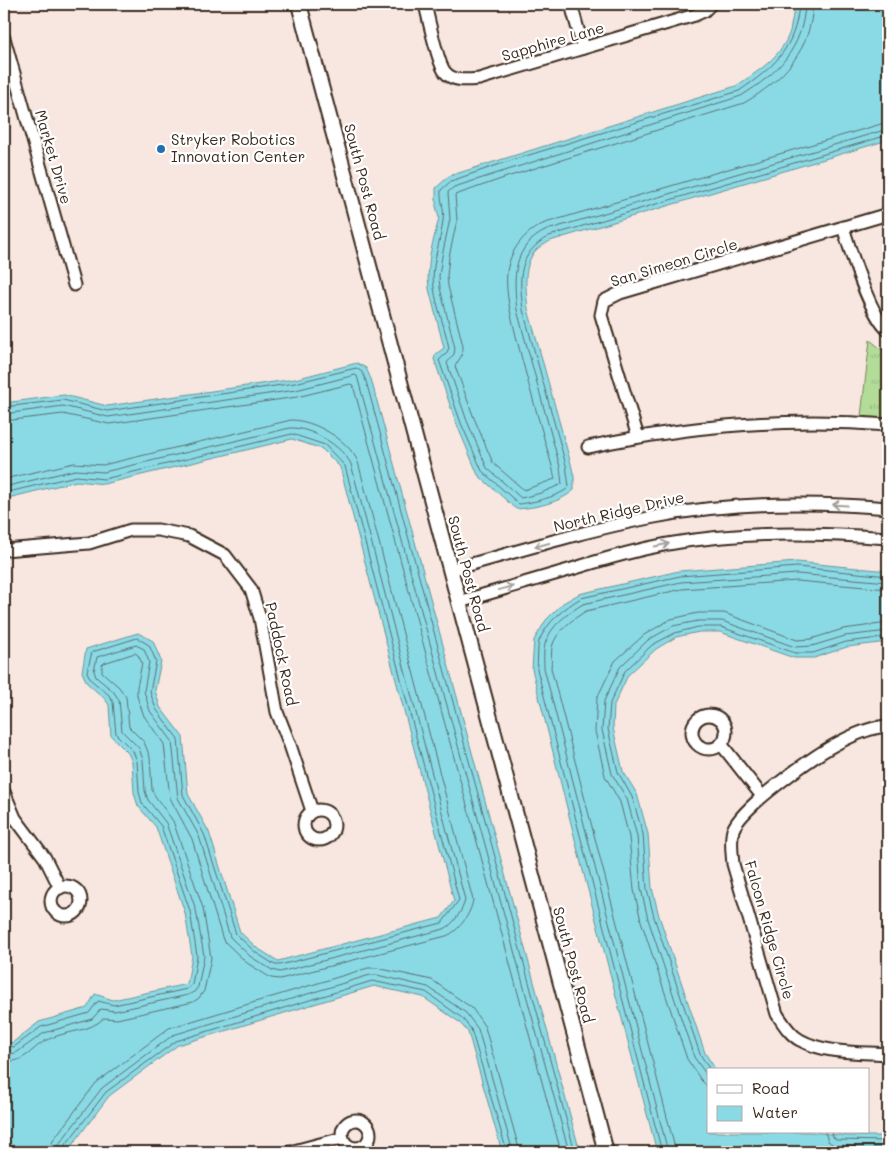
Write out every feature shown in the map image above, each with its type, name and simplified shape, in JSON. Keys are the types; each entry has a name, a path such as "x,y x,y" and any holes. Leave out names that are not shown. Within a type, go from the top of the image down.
{"street":[{"name":"South Post Road","path":"299,4 606,1152"},
{"name":"Sapphire Lane","path":"425,4 440,62 445,73 458,80 479,79 695,15 704,11 711,4"},
{"path":"571,4 583,48"},
{"name":"Market Drive","path":"4,38 74,285"},
{"name":"San Simeon Circle","path":"638,437 602,315 604,301 620,292 888,214"},
{"path":"843,227 857,270 869,298 888,330"},
{"path":"588,447 638,437 712,428 805,422 888,425"},
{"name":"North Ridge Drive","path":"450,570 615,525 692,511 776,504 888,508"},
{"name":"Paddock Road","path":"4,550 89,544 131,530 158,530 189,536 225,555 251,589 260,618 277,712 312,812"},
{"path":"459,602 628,552 668,544 711,538 794,533 888,538"},
{"name":"Falcon Ridge Circle","path":"888,726 859,733 833,745 762,796 733,829 731,845 733,864 777,1014 787,1029 799,1040 835,1050 888,1054"},
{"path":"721,744 762,796"},
{"path":"4,792 15,818 45,858 60,888"},
{"path":"290,1152 343,1138"}],"green space":[{"path":"870,340 888,352 888,419 861,416"}],"water":[{"path":"795,4 888,4 888,140 550,241 539,247 532,256 527,271 528,309 571,464 574,490 562,498 546,504 516,509 478,475 457,425 434,359 436,354 444,348 429,289 428,276 430,254 439,218 436,206 436,188 449,176 736,86 768,63 781,49 790,31"},
{"path":"357,363 366,368 371,379 580,1152 502,1152 468,1032 459,1022 423,997 374,986 178,1045 109,1096 67,1152 4,1152 4,1039 12,1043 39,1022 87,1008 95,994 113,1000 187,984 192,956 185,913 156,827 138,806 134,793 132,762 128,753 111,736 109,705 87,683 82,672 86,649 138,633 153,641 161,661 155,690 160,707 183,737 188,794 209,832 240,932 257,948 278,961 441,918 454,901 340,467 322,449 292,439 104,484 77,481 4,499 4,403 64,395 107,406 295,379"},
{"path":"797,562 888,571 888,642 847,647 814,658 794,658 720,632 699,632 676,637 656,649 628,675 614,705 613,728 623,771 637,794 648,834 652,888 659,916 705,1053 715,1068 707,1068 707,1134 888,1136 888,1152 657,1152 532,669 534,640 546,620 563,603 579,594 679,571"}],"place":[{"name":"Stryker Robotics Innovation Center","path":"161,149"}]}
